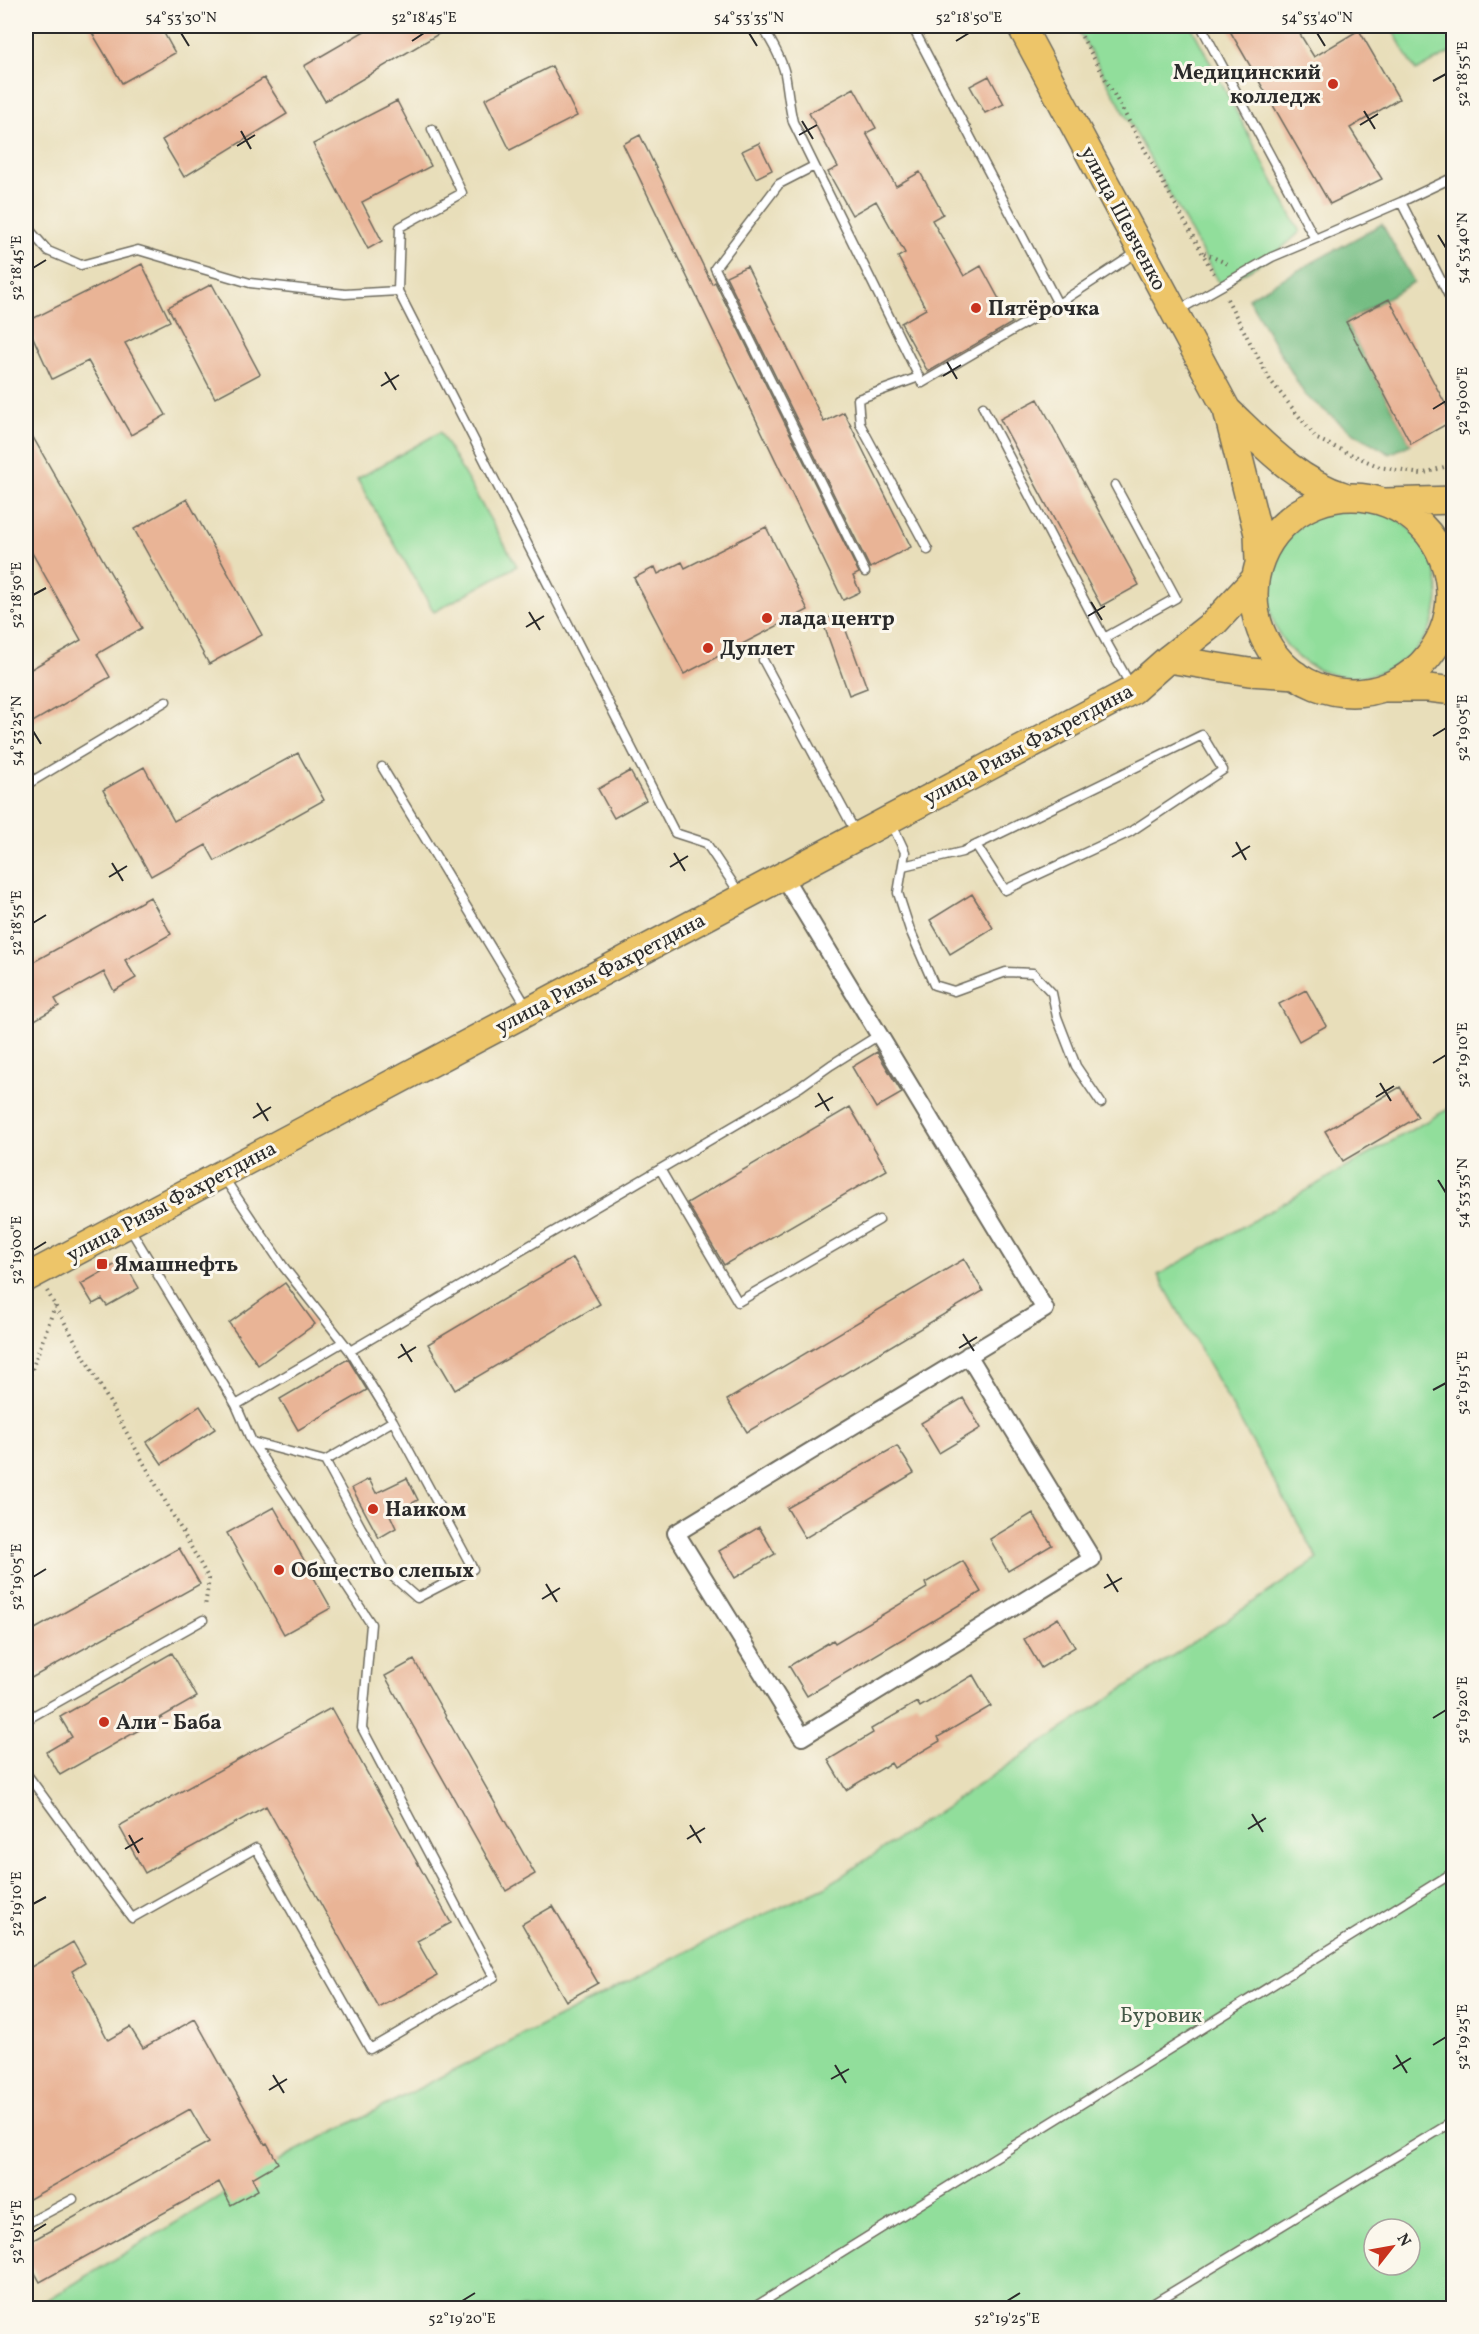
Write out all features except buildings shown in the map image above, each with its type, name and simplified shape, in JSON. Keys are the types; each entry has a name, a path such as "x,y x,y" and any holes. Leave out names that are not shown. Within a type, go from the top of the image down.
{"main road":[{"name":"улица Шевченко","path":"1021,26 1227,410"},
{"path":"1227,410 1289,468 1324,490 1344,496 1365,497 1385,502 1401,509 1428,532 1445,562 1452,592 1445,626 1436,647 1404,679 1383,688 1360,693 1338,692 1316,686 1296,675 1275,657 1261,633 1254,606 1258,534 1227,410"},
{"path":"1257,570 1272,536 1292,516 1317,503 1344,496"},
{"path":"1385,502 1454,500"},
{"name":"улица Ризы Фахретдина","path":"31,1275 1133,690 1215,622 1257,570"},
{"path":"1168,659 1249,672 1296,675"},
{"path":"1383,688 1428,688 1454,691"}],"street":[{"path":"783,876 1045,1310 968,1355 676,1533 802,1737 1092,1559 968,1355"}],"lane":[{"path":"762,26 779,57 793,122 922,383 1058,304 1140,250"},
{"path":"912,26 1058,304"},
{"path":"1201,26 1315,239"},
{"path":"432,129 462,193 400,227 398,291 675,833 706,843 742,897"},
{"path":"814,166 779,184 715,268 865,572"},
{"path":"1175,312 1272,257 1454,177"},
{"path":"1401,202 1450,298"},
{"path":"26,225 48,251 81,265 138,250 250,283 345,294 398,291"},
{"path":"919,377 858,399 860,424 928,550"},
{"path":"983,407 1133,690"},
{"path":"1104,638 1176,598 1115,485"},
{"path":"763,660 858,836"},
{"path":"26,774 31,782 166,701"},
{"path":"903,866 962,852 976,845 1202,735 1223,770 1130,832 1005,890 976,845"},
{"path":"382,767 529,1010"},
{"path":"890,819 905,852 898,893 910,930 934,985 954,991 1006,972 1033,973 1052,993 1057,1017 1076,1066 1101,1103"},
{"path":"350,1351 800,1088 831,1065 879,1035"},
{"path":"660,1169 738,1302 879,1220"},
{"path":"222,1175 283,1266 350,1351 393,1421 473,1569 417,1598 383,1568 325,1461"},
{"path":"26,1773 132,1918 256,1848 370,2049 494,1977 362,1728 371,1624 252,1442 236,1405 127,1224"},
{"path":"236,1405 343,1342"},
{"path":"252,1442 325,1461 393,1421"},
{"path":"26,1720 203,1620"},
{"path":"753,2308 1454,1872"},
{"path":"1146,2308 1454,2121"},
{"path":"26,2224 73,2199"}],"path":[{"path":"1076,26 1221,286 1270,380 1317,439 1380,467 1421,474 1454,464"},
{"path":"31,1275 55,1305 209,1579 203,1620"},
{"path":"26,1386 55,1305"}],"green space":[{"path":"1076,26 1191,26 1300,232 1272,257 1221,286"},
{"path":"1390,26 1453,26 1453,51 1416,71"},
{"path":"1382,224 1414,282 1346,322 1411,444 1390,454 1349,430 1305,395 1248,298"},
{"path":"440,432 517,566 434,612 357,479"},
{"path":"1353,507 1385,514 1400,521 1413,532 1424,545 1431,560 1438,592 1431,624 1424,639 1413,652 1400,663 1385,670 1353,677 1321,670 1306,663 1293,652 1282,639 1275,624 1268,592 1275,560 1282,545 1293,532 1306,521 1321,514"},
{"name":"Буровик","path":"1453,1106 1453,2308 45,2308 42,2303 288,2155 724,1933 825,1887 1318,1559 1158,1275"}],"place":[{"name":"Медицинский колледж","path":"1333,84"},
{"name":"Пятёрочка","path":"976,308"},
{"name":"лада центр","path":"767,618"},
{"name":"Дуплет","path":"708,648"},
{"name":"Ямашнефть","path":"102,1264"},
{"name":"Наиком","path":"373,1509"},
{"name":"Общество слепых","path":"279,1570"},
{"name":"Али - Баба","path":"104,1722"}]}
